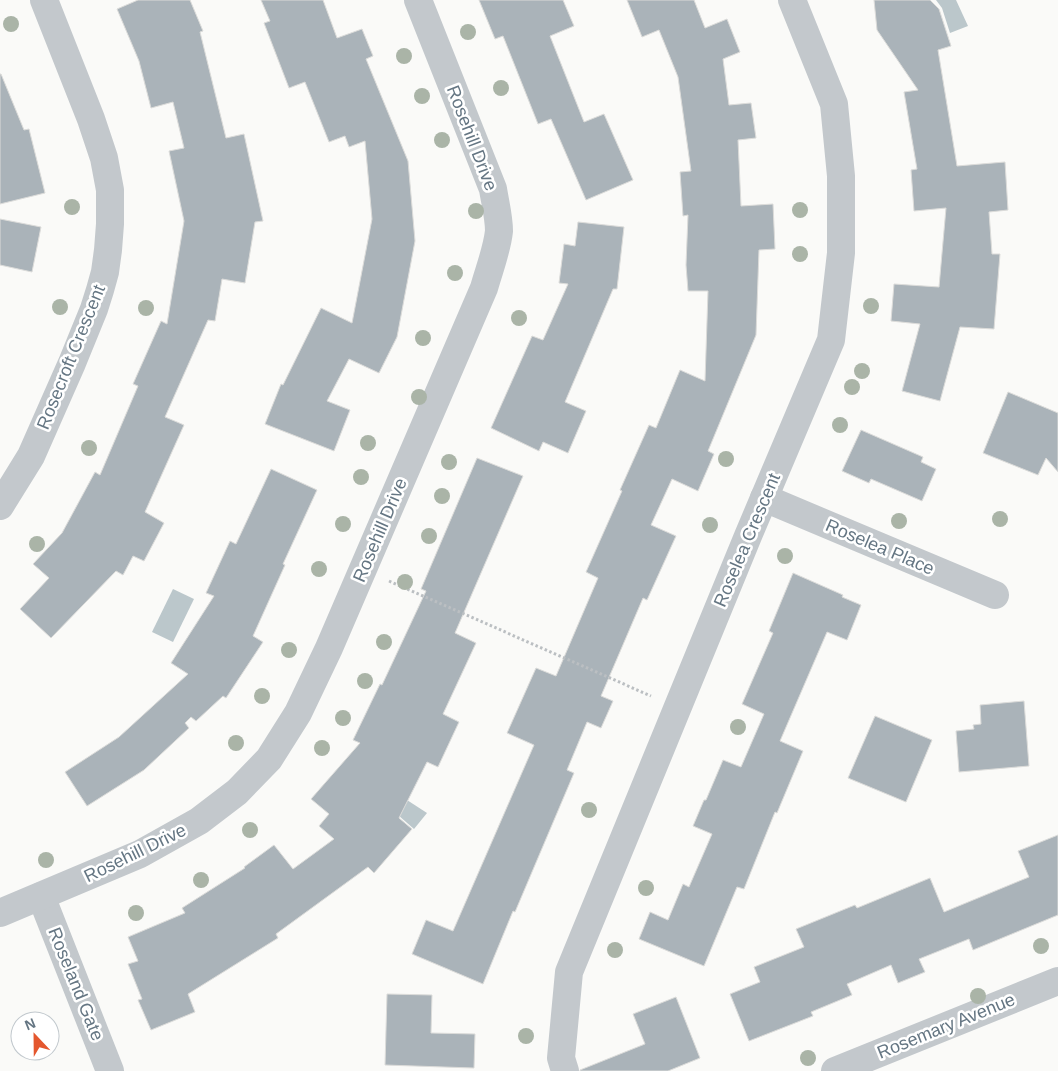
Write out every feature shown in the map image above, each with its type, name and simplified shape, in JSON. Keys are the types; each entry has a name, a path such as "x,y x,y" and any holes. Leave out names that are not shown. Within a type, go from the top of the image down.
{"street":[{"name":"Rosecroft Crescent","path":"0,506 31,456 72,363 94,309 105,272 108,250 110,190 104,158 91,119 44,0"},
{"name":"Rosehill Drive","path":"0,913 140,854 199,821 236,792 268,760 298,713 329,648 484,288 499,232 493,189 418,0"},
{"name":"Roselea Crescent","path":"565,1071 561,1058 569,972 764,498 832,340 841,253 841,176 834,104 792,0"},
{"name":"Roselea Place","path":"764,498 995,595"},
{"name":"Roseland Gate","path":"42,896 110,1071"},
{"name":"Rosemary Avenue","path":"835,1071 1058,980"}],"path":[{"path":"388,581 653,697"}],"shaded area":[{"path":"936,0 956,0 968,26 950,33 942,8"},
{"path":"173,589 194,599 173,642 152,632"},
{"path":"390,789 427,813 414,829 382,801"}],"building":[{"path":"138,0 190,0 203,31 200,32 226,138 244,134 263,221 255,222 245,283 222,279 215,321 208,320 165,417 184,425 145,512 164,523 144,561 133,556 123,575 116,571 51,638 20,609 49,578 33,564 62,533 95,472 100,475 138,386 133,384 161,321 167,324 184,221 169,151 184,148 173,102 151,108 139,61 117,9"},
{"path":"261,0 323,0 337,38 362,29 373,56 366,59 408,161 415,241 397,337 379,373 349,359 327,401 350,410 334,451 265,424 281,384 283,385 321,308 352,323 372,219 365,141 349,147 345,136 329,142 305,82 289,88 264,23 270,21"},
{"path":"479,0 563,0 574,26 550,36 584,122 604,114 633,180 586,200 551,119 538,124 503,36 495,39"},
{"path":"627,0 694,0 705,28 727,19 740,52 723,59 729,105 751,103 756,138 738,140 741,206 773,204 775,249 759,250 756,335 708,451 714,454 698,491 672,479 651,525 676,536 647,600 643,598 601,696 613,701 601,728 587,722 567,770 574,773 483,984 412,954 426,920 453,931 534,745 507,733 536,668 556,676 598,578 586,572 649,425 656,428 680,370 705,381 708,291 688,291 686,265 688,215 683,216 680,172 691,171 678,77 659,30 642,37"},
{"path":"874,0 930,0 939,9 951,46 938,50 957,166 1005,162 1008,210 989,212 992,254 1000,254 994,329 960,327 940,401 902,391 920,324 891,321 894,284 939,287 946,208 914,211 911,170 917,169 904,92 918,90 877,30"},
{"path":"0,74 24,130 29,129 45,193 0,204"},
{"path":"0,219 41,227 32,272 0,265"},
{"path":"578,222 624,227 617,289 613,289 565,402 586,411 568,453 543,442 539,451 491,428 532,336 543,340 568,284 559,283 564,244 575,246"},
{"path":"1008,392 1058,413 1058,472 1046,458 1038,475 983,453"},
{"path":"861,430 923,457 921,462 936,469 922,501 871,479 869,483 842,471"},
{"path":"477,458 523,476 455,633 476,643 443,714 459,722 438,767 427,762 399,818 412,829 374,873 368,867 276,934 278,938 188,994 195,1012 151,1030 138,1000 142,999 128,964 138,961 128,937 185,913 182,908 245,868 274,845 293,869 334,839 319,826 329,814 311,799 360,743 353,740 380,684 382,685 426,591 421,589"},
{"path":"271,469 317,490 253,636 263,642 226,698 223,696 196,721 191,717 185,723 189,728 144,770 87,806 65,772 119,737 188,674 171,663 214,596 206,593 230,541 236,544"},
{"path":"793,573 861,605 847,640 827,632 780,741 803,751 777,813 775,812 744,889 737,887 704,966 639,939 650,912 668,920 683,884 689,887 712,834 693,826 704,800 706,800 723,760 741,767 764,714 742,704 773,633 769,631"},
{"path":"1024,701 1029,766 959,772 956,731 974,729 973,725 981,724 980,705"},
{"path":"875,716 932,740 906,802 848,778"},
{"path":"1058,835 1058,915 973,950 969,939 919,959 925,972 898,983 891,965 847,984 852,995 811,1012 813,1016 749,1041 730,994 760,982 754,967 804,947 796,929 855,905 857,908 930,878 944,912 1029,877 1018,851"},
{"path":"387,994 432,995 431,1033 475,1034 474,1068 385,1065"},
{"path":"676,997 700,1058 668,1071 580,1071 645,1044 633,1014"}]}
